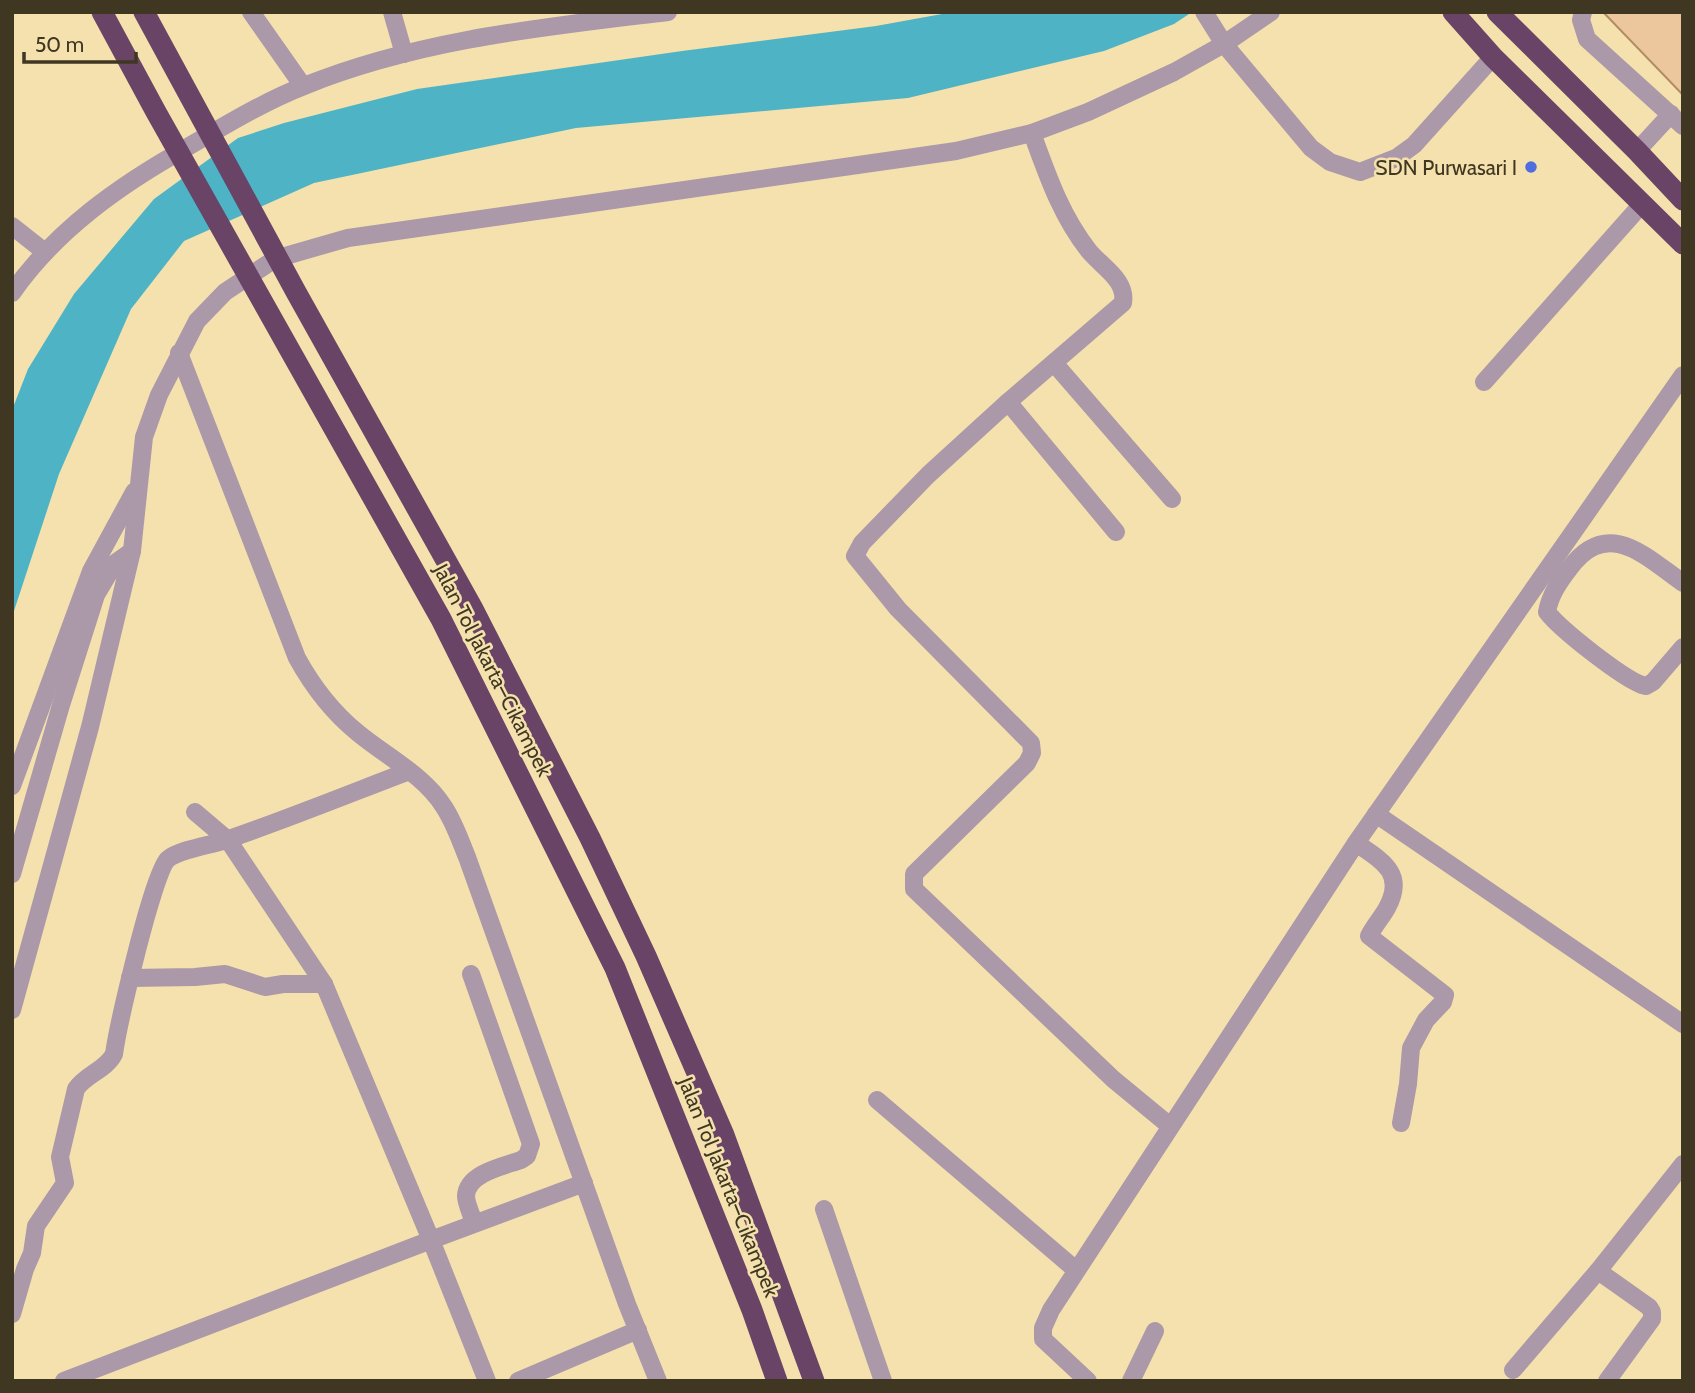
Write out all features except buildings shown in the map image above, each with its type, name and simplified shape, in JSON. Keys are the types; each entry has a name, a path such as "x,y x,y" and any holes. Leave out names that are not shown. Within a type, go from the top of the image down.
{"highway":[{"path":"92,12 122,49"},
{"name":"Jalan Tol Jakarta–Cikampek","path":"102,12 441,619 615,968 752,1310 777,1381"},
{"name":"Jalan Tol Jakarta–Cikampek","path":"144,12 185,91 472,607 590,838 646,956 724,1135 814,1381"},
{"path":"1453,12 1493,57 1683,244"},
{"path":"1497,12 1683,200"}],"street":[{"path":"251,12 303,86"},
{"path":"392,12 404,54"},
{"path":"12,293 45,252 97,205 145,171 303,86 404,54 564,18 668,12"},
{"path":"12,1010 90,727 132,551 144,437 159,395 179,353 197,321 225,292 275,259 308,248 362,236 956,151 1032,133 1162,77 1224,44 1271,12"},
{"path":"1583,12 1581,20 1587,39 1677,120 1637,151"},
{"path":"1209,20 1224,44 1311,148 1330,162 1360,172 1396,158 1413,145 1493,57"},
{"path":"1032,133 1055,194 1088,250 1121,284 1125,294 1123,303 928,475 855,553 856,561 898,609 1031,743 1032,753 1027,763 914,874 914,890 1113,1079 1170,1126"},
{"path":"1485,382 1643,204"},
{"path":"12,226 45,252"},
{"path":"179,353 306,676 334,712 409,771 444,806 457,834 658,1381"},
{"path":"1054,363 1172,499"},
{"path":"1088,1381 1043,1339 1051,1310 1356,843 1683,375"},
{"path":"1008,402 1116,532"},
{"path":"12,786 91,571 139,483"},
{"path":"1681,578 1639,552 1613,542 1598,544 1586,550 1567,572 1549,601 1547,612 1556,624 1642,685 1653,682 1683,647"},
{"path":"12,874 96,595 115,563 132,551"},
{"path":"12,1314 32,1253 36,1226 65,1183 60,1157 76,1089 81,1081 112,1058 130,978 157,881 166,861 176,855 228,839 409,771"},
{"path":"195,812 228,839 324,984 487,1381"},
{"path":"1376,814 1683,1024"},
{"path":"1356,843 1387,864 1394,884 1388,906 1370,933 1371,938 1445,995 1443,1002 1426,1020 1411,1048 1401,1123"},
{"path":"130,978 225,974 265,987 324,984"},
{"path":"471,974 531,1144 527,1156 479,1176 470,1184 466,1199 474,1223"},
{"path":"877,1100 1076,1270"},
{"path":"1513,1370 1680,1173"},
{"path":"64,1381 584,1183"},
{"path":"824,1209 883,1381"},
{"path":"1598,1271 1649,1307 1652,1312 1652,1319 1607,1381"},
{"path":"518,1381 638,1330"},
{"path":"1131,1381 1155,1331"}],"water":[{"path":"953,12 1192,12 1174,24 1104,51 908,98 576,128 314,183 184,241 131,309 59,474 12,617 12,410 28,369 74,294 154,199 238,138 284,123 417,89 876,26"}],"place":[{"name":"SDN Purwasari I","path":"1531,167"}]}
